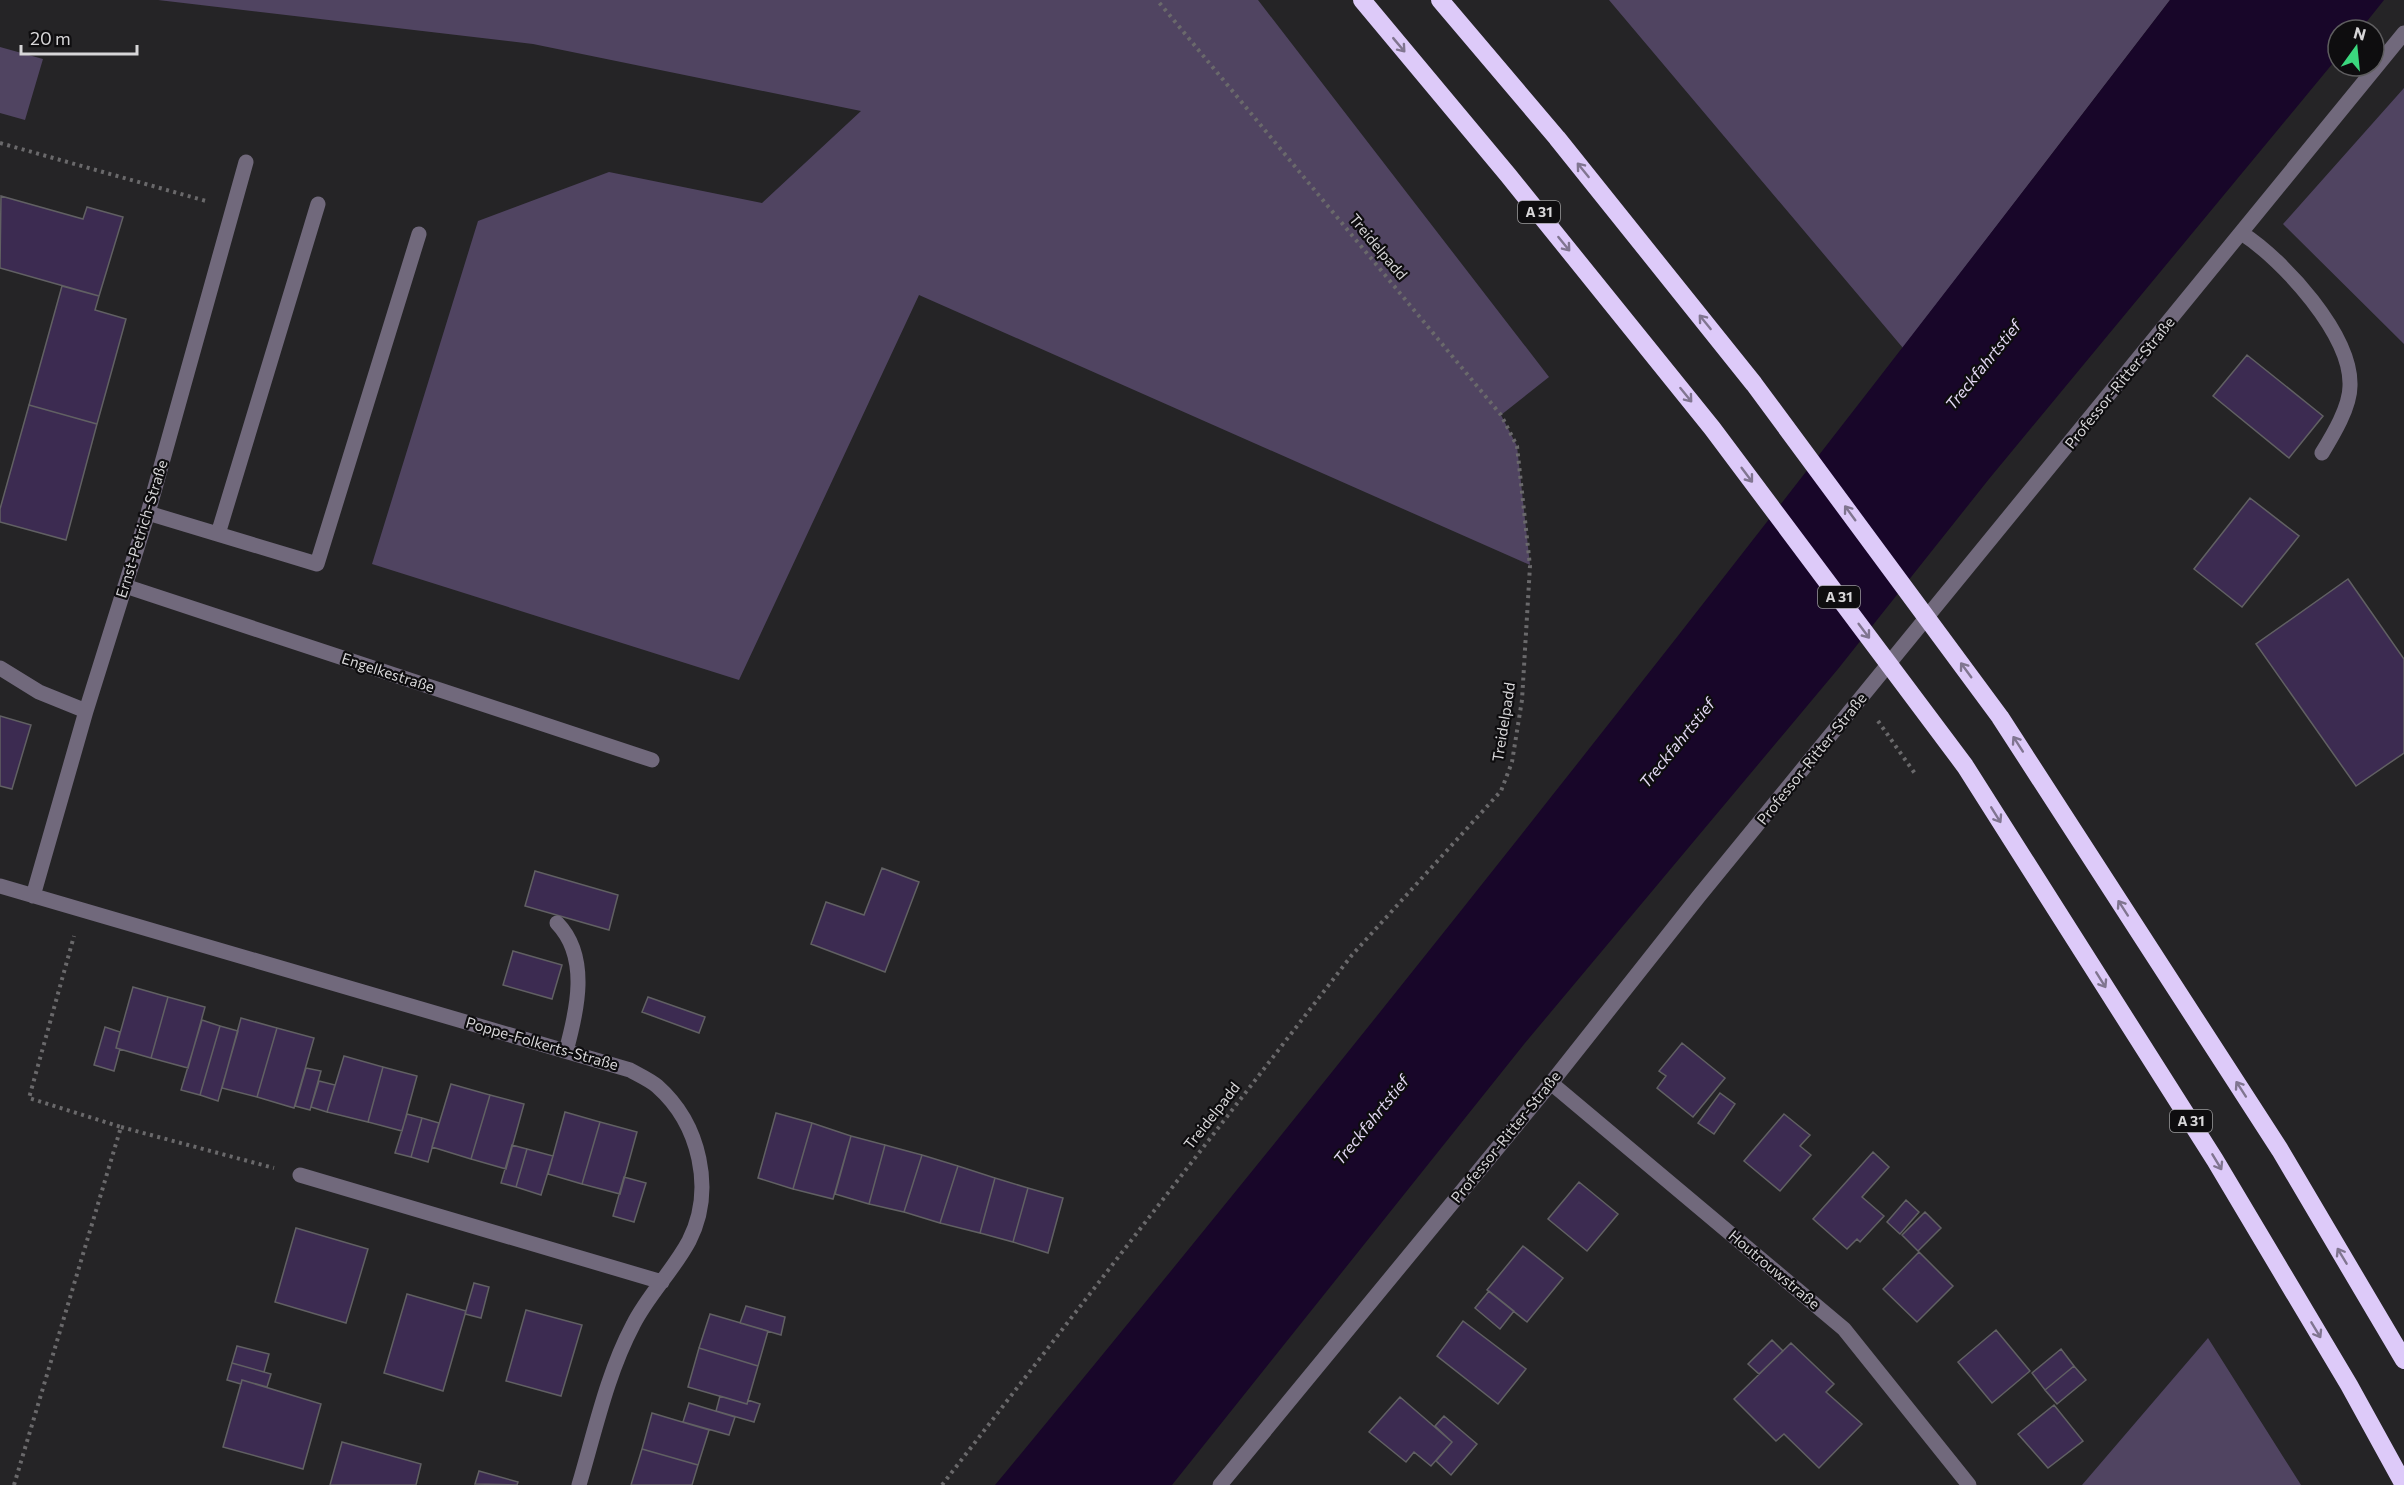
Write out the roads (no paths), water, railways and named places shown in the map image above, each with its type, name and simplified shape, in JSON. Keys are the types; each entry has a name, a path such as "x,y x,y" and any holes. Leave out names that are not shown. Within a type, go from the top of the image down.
{"highway":[{"name":"A 31","path":"1362,0 1508,175 1712,428 1965,766 2215,1160 2349,1385 2404,1485"},
{"path":"1440,0 1557,138 1754,384 2000,717 2280,1150 2404,1360"}],"street":[{"name":"Professor-Ritter-Straße","path":"1220,1485 1551,1083 1699,896 2243,234 2404,33"},
{"name":"Ernst-Petrich-Straße","path":"33,896 86,711 148,513 246,162"},
{"path":"218,534 318,204"},
{"path":"148,513 316,564 419,234"},
{"path":"2243,234 2264,247 2307,292 2345,351 2351,387 2337,429 2322,453"},
{"name":"Engelkestraße","path":"125,586 652,760"},
{"path":"0,668 39,692 86,711"},
{"name":"Poppe-Folkerts-Straße","path":"0,886 630,1070 657,1086 675,1107 696,1145 703,1172 699,1215 689,1240 634,1323 616,1360 579,1485"},
{"path":"557,923 566,932 576,962 578,990 577,1010 566,1051"},
{"name":"Houtrouwstraße","path":"1551,1083 1844,1329 1969,1485"},
{"path":"300,1175 662,1282"}],"water":[{"name":"Treckfahrtstief","path":"2170,0 2384,0 2370,18 2326,18 2326,72 1989,479 1838,669 1525,1043 1172,1485 995,1485 1443,934 1881,375"}]}
